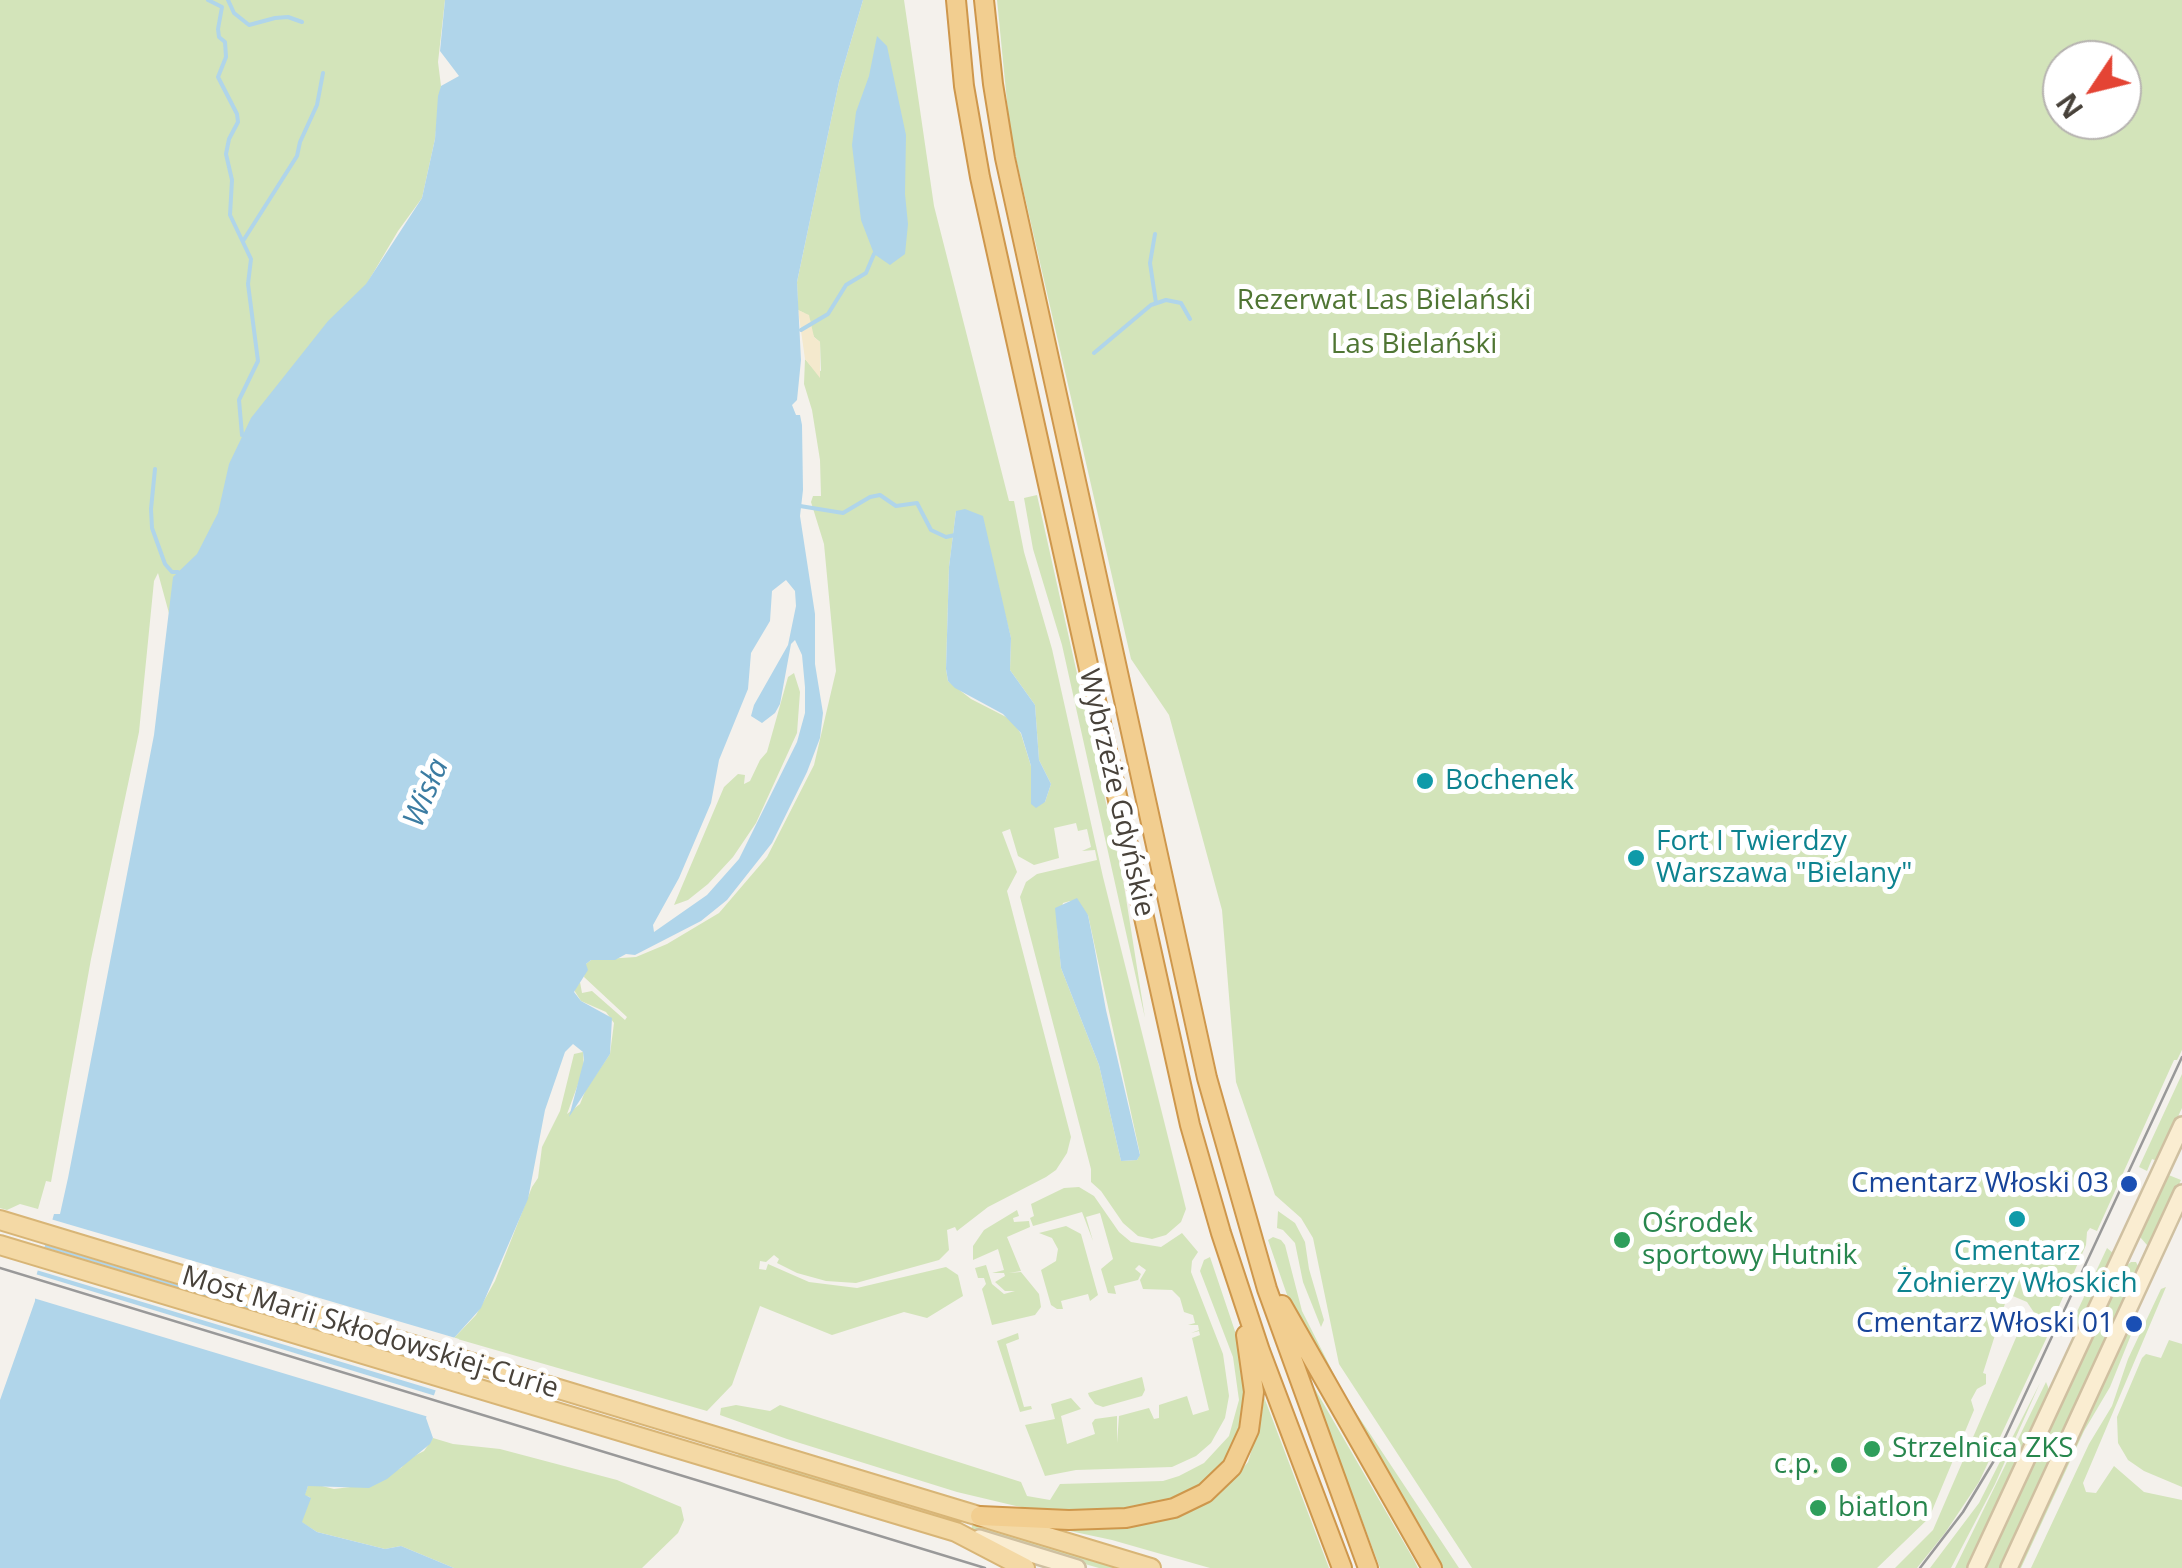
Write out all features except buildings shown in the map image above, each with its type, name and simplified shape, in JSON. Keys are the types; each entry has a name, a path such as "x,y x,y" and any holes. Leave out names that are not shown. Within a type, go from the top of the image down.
{"highway":[{"name":"Wybrzeże Gdyńskie","path":"956,0 964,86 977,163 1190,1124 1238,1285 1342,1568"},
{"name":"Wybrzeże Gdyńskie","path":"984,0 1005,158 1199,1042 1253,1246 1288,1354 1368,1568"},
{"path":"1253,1246 1301,1342 1432,1568"},
{"path":"980,1516 1068,1520 1146,1516 1185,1504 1214,1486 1242,1451 1254,1406 1238,1285"}],"main road":[{"path":"1976,1568 2182,1125"},
{"path":"2009,1568 2182,1193"},
{"name":"Most Marii Skłodowskiej-Curie","path":"0,1220 1151,1568"},
{"name":"Most Marii Skłodowskiej-Curie","path":"0,1245 956,1532 1024,1568"},
{"path":"956,1532 1077,1568"}],"green space":[{"path":"0,0 445,0 435,139 422,198 398,231 170,617 158,573 154,581 139,732 91,959 51,1182 46,1181 38,1209 20,1204 7,1210 0,1208"},
{"path":"863,0 904,0 934,206 1009,501 1014,501 1052,649 1103,877 1186,1209 1181,1222 1166,1235 1152,1239 1138,1236 1091,1182 1091,1169 1020,897 1026,882 1037,874 1097,860 1095,850 1082,851 1091,847 1087,829 1078,831 1076,823 1054,828 1059,858 1034,865 1018,856 1010,829 1002,832 1017,872 1007,891 1071,1137 1067,1153 1046,1177 988,1207 957,1231 955,1227 947,1230 949,1250 939,1260 856,1283 826,1281 797,1273 777,1263 779,1259 774,1255 766,1262 760,1261 759,1269 766,1270 768,1264 809,1282 857,1288 946,1267 958,1275 963,1296 927,1318 904,1312 832,1335 760,1306 732,1385 707,1411 454,1338 476,1315 495,1281 538,1178 542,1147 560,1111 574,1054 583,1052 584,1068 567,1114 580,1104 610,1054 614,1023 606,1012 581,1001 574,990 580,982 582,993 592,991 625,1020 627,1017 584,977 586,964 591,960 636,957 667,944 719,913 767,857 814,765 836,671 824,544 811,502 813,496 821,496 820,460 804,384 805,359 821,371 820,342 804,313 798,310 797,282 839,82","holes":["956,511 1002,603 1011,638 1010,670 1035,705 1039,760 1051,784 1045,802 1031,804 1031,766 1012,720 971,699 948,681 949,567","1070,901 1088,915 1140,1154 1137,1160 1121,1161 1099,1065 1061,968 1057,926 1063,903"]},
{"name":"Las Bielański","path":"997,0 2182,0 2182,1050 2097,1231 2090,1228 2087,1232 2086,1245 2052,1322 2035,1314 2027,1302 2008,1294 1983,1373 1986,1384 1977,1389 1971,1400 1974,1410 1929,1518 1877,1568 1472,1568 1339,1364 1313,1238 1301,1218 1275,1195 1236,1082 1222,910 1169,715 1131,659 1010,132"},
{"path":"1037,495 1123,879 1145,1018 1062,645 1033,549 1024,498"},
{"path":"794,673 800,692 797,733 756,823 708,884 688,900 674,905 724,787 738,774 745,775 744,784 750,781 767,752 788,677"},
{"path":"2182,1074 2182,1108 2157,1161 2152,1159 2147,1171 2139,1167"},
{"path":"2166,1174 2181,1180 2152,1243 2147,1245 2140,1237 2142,1226"},
{"path":"1079,1187 1094,1196 1119,1232 1131,1242 1161,1247 1182,1233 1198,1252 1191,1272 1223,1354 1229,1396 1225,1418 1211,1443 1196,1456 1172,1467 1076,1470 1045,1476 1025,1425 1055,1419 1051,1404 1071,1398 1081,1409 1061,1416 1067,1444 1095,1434 1095,1419 1117,1416 1117,1443 1119,1416 1149,1408 1154,1419 1159,1418 1159,1405 1187,1396 1193,1415 1209,1410 1192,1338 1200,1335 1199,1331 1191,1333 1199,1330 1198,1325 1188,1325 1195,1323 1193,1315 1184,1312 1180,1298 1172,1290 1143,1289 1140,1280 1146,1270 1139,1265 1135,1269 1141,1274 1138,1280 1114,1286 1116,1294 1108,1293 1101,1269 1113,1259 1100,1213 1086,1217 1093,1241 1082,1212 1033,1226 1031,1204 1064,1188"},
{"path":"1017,1210 1019,1216 1013,1218 1014,1222 1029,1221 1030,1227 1007,1237 1021,1271 1009,1273 1021,1272 1039,1294 1041,1307 1035,1315 992,1325 982,1289 986,1284 984,1278 978,1278 975,1268 986,1265 992,1284 1004,1294 1015,1291 1005,1291 995,1282 1005,1276 992,1273 1004,1270 998,1249 973,1260 973,1246 984,1230"},
{"path":"1278,1211 1295,1223 1305,1242 1324,1320 1321,1327 1303,1282 1295,1243 1277,1228"},
{"path":"1066,1226 1081,1234 1098,1295 1090,1301 1088,1294 1061,1301 1063,1309 1057,1309 1051,1305 1041,1270 1056,1261 1058,1249 1052,1238 1039,1233"},
{"path":"1273,1237 1285,1245 1302,1311 1345,1396 1459,1568 1438,1568 1293,1312 1268,1240"},
{"path":"2107,1248 2113,1259 2079,1329 2074,1334 2067,1333"},
{"path":"1210,1257 1241,1349 1246,1407 1226,1461 1193,1491 1176,1499 1108,1512 1052,1512 1016,1506 957,1492 720,1415 721,1408 736,1405 770,1411 780,1405 1021,1482 1027,1496 1050,1500 1060,1484 1163,1481 1179,1476 1204,1463 1229,1436 1239,1400 1233,1357 1200,1271 1204,1260"},
{"path":"2136,1262 2140,1270 2050,1464 1999,1568 1984,1568 2120,1271"},
{"path":"2166,1287 2083,1483 2086,1492 2096,1493 2114,1466 2144,1492 2182,1500 2182,1568 2031,1568 2089,1444 2112,1406 2128,1359 2161,1289"},
{"path":"2026,1330 2047,1337 1979,1482 1917,1568 1895,1568 1933,1530 2018,1333"},
{"path":"2124,1332 2131,1335 2110,1387 2084,1431 2021,1568 2016,1568"},
{"path":"1018,1333 1019,1339 1006,1344 1024,1407 1032,1409 1020,1412 997,1341"},
{"path":"2169,1340 2182,1344 2182,1487 2128,1460 2118,1443 2117,1417 2142,1358 2146,1354 2161,1358"},
{"path":"1142,1377 1142,1396 1103,1407 1095,1404 1088,1393"},
{"path":"1308,1377 1414,1560 1418,1568 1380,1568"},
{"path":"2046,1382 2050,1392 1987,1528 1967,1568 1955,1568"},
{"path":"2040,1383 1995,1484 1951,1568 1930,1568 1979,1503"},
{"path":"1264,1397 1329,1568 1210,1568 1056,1528 1132,1527 1200,1507 1230,1483 1248,1462"},
{"path":"433,1438 500,1449 617,1480 681,1507 684,1520 678,1533 642,1568 454,1568 401,1546 385,1549 317,1532 301,1522 310,1497 304,1496 308,1486 358,1486 401,1468 408,1459 424,1451"},
{"path":"739,1452 900,1501 898,1506 737,1459"},
{"path":"973,1523 1123,1568 1099,1568 1036,1550 971,1530"}],"sand":[{"path":"798,310 809,315 814,337 820,342 820,378 805,359"}],"water":[{"name":"Wisła","path":"445,0 863,0 839,82 797,282 801,360 797,400 792,405 802,425 800,516 815,614 815,664 823,713 820,738 772,843 727,900 701,921 635,955 591,960 586,964 588,970 574,992 581,1001 612,1018 610,1054 569,1117 584,1060 583,1052 573,1044 565,1052 545,1110 528,1199 481,1308 454,1338 426,1418 433,1438 430,1444 387,1479 369,1488 308,1486 305,1495 311,1498 302,1522 317,1532 385,1549 401,1546 454,1568 0,1568 0,1400 35,1301 35,1280 54,1214 60,1214 68,1178 154,735 173,577 197,554 218,513 229,464 251,418 328,321 366,284 422,198 441,86 459,76 440,51","holes":["786,580 795,591 788,645 751,716 762,723 775,713 795,640 802,655 805,687 805,713 797,742 739,859 707,895 654,932 653,925 679,878 711,803 719,760 748,689 751,653 770,621 772,591"]},
{"path":"877,36 887,46 906,135 905,254 890,265 874,254 861,220 852,145 856,112"},
{"path":"965,509 983,516 1011,638 1010,670 1035,705 1039,760 1051,784 1045,802 1036,808 1031,804 1031,766 1021,733 1003,714 948,681 949,567 956,511"},
{"path":"1077,898 1088,915 1140,1155 1137,1160 1121,1161 1099,1065 1061,968 1055,908"}],"pier":[{"path":"47,1218 459,1339 449,1367 40,1243"},
{"path":"40,1246 448,1369 441,1392 33,1269"},
{"path":"32,1273 439,1397 432,1418 30,1297"}],"waterway":[{"path":"208,0 222,7 218,29 225,42 226,57 218,77 238,122 226,154 232,180 230,215 251,259 248,284 258,361 239,400 242,435"},
{"path":"228,0 234,13 249,25 288,17 302,22"},
{"path":"243,241 297,156 317,105 323,73"},
{"path":"1155,234 1150,263 1156,303"},
{"path":"801,330 828,314 846,285 866,273 874,254"},
{"path":"1094,353 1151,305 1166,300 1181,303 1190,319"},
{"path":"155,469 152,528 165,564 172,572 178,572"},
{"path":"800,506 843,513 880,495 896,506 917,503 931,530 946,537 955,535"}],"tram line":[{"path":"1920,1568 1963,1512 1995,1459 2182,1057"},
{"path":"0,1268 985,1568"}],"place":[{"name":"Bochenek","path":"1425,781"},
{"name":"Fort I Twierdzy Warszawa \"Bielany\"","path":"1636,858"},
{"name":"Cmentarz Włoski 03","path":"2129,1184"},
{"name":"Cmentarz Żołnierzy Włoskich","path":"2017,1219"},
{"name":"Ośrodek sportowy Hutnik","path":"1622,1240"},
{"name":"Cmentarz Włoski 01","path":"2134,1324"},
{"name":"Strzelnica ZKS","path":"1872,1449"},
{"name":"c.p.","path":"1839,1465"},
{"name":"biatlon","path":"1818,1508"}],"park label":[{"name":"Rezerwat Las Bielański","path":"1384,301"}]}
